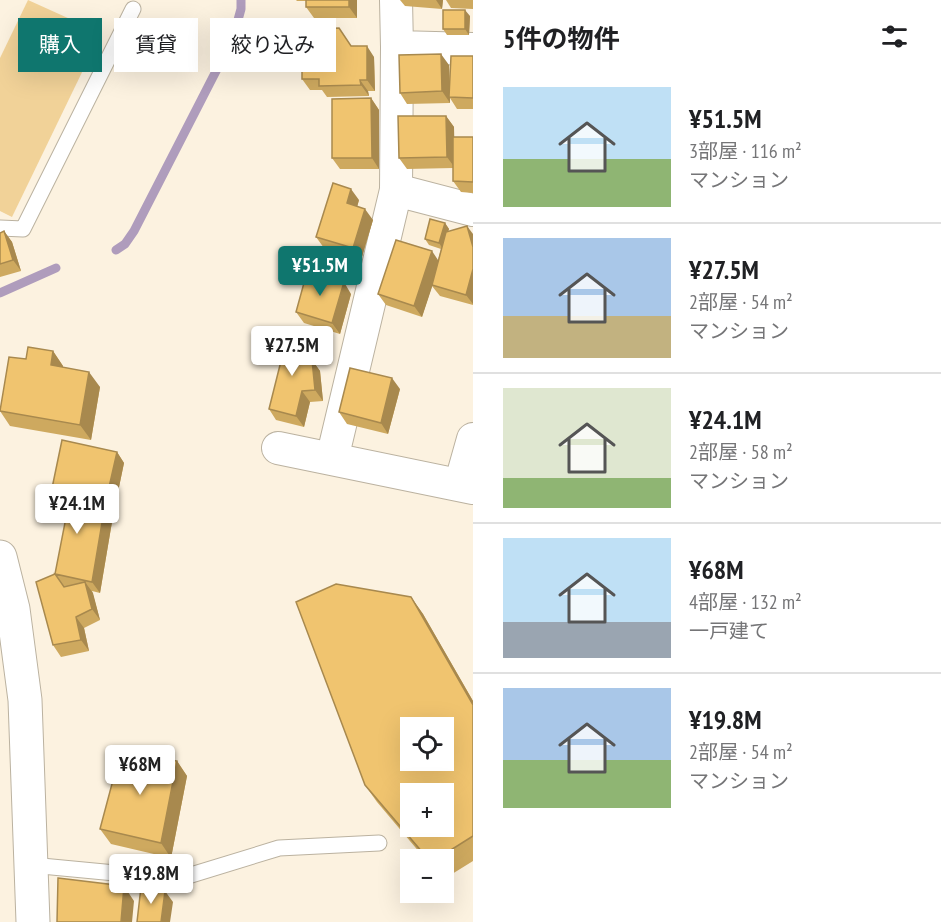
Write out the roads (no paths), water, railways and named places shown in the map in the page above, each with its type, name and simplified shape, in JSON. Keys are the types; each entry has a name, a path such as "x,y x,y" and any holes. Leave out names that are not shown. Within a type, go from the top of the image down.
{"street":[{"path":"332,459 396,190 396,0"},
{"path":"397,47 473,50"},
{"path":"396,190 473,210"},
{"path":"279,448 466,486 473,439"},
{"path":"0,557 13,609 25,700 33,922"}],"lane":[{"path":"0,228 23,229 133,9"},
{"path":"31,865 178,879 279,848 379,843"}],"waterway":[{"path":"116,250 125,244 134,231 233,38 241,9 241,0"},
{"path":"0,293 56,268"}]}
